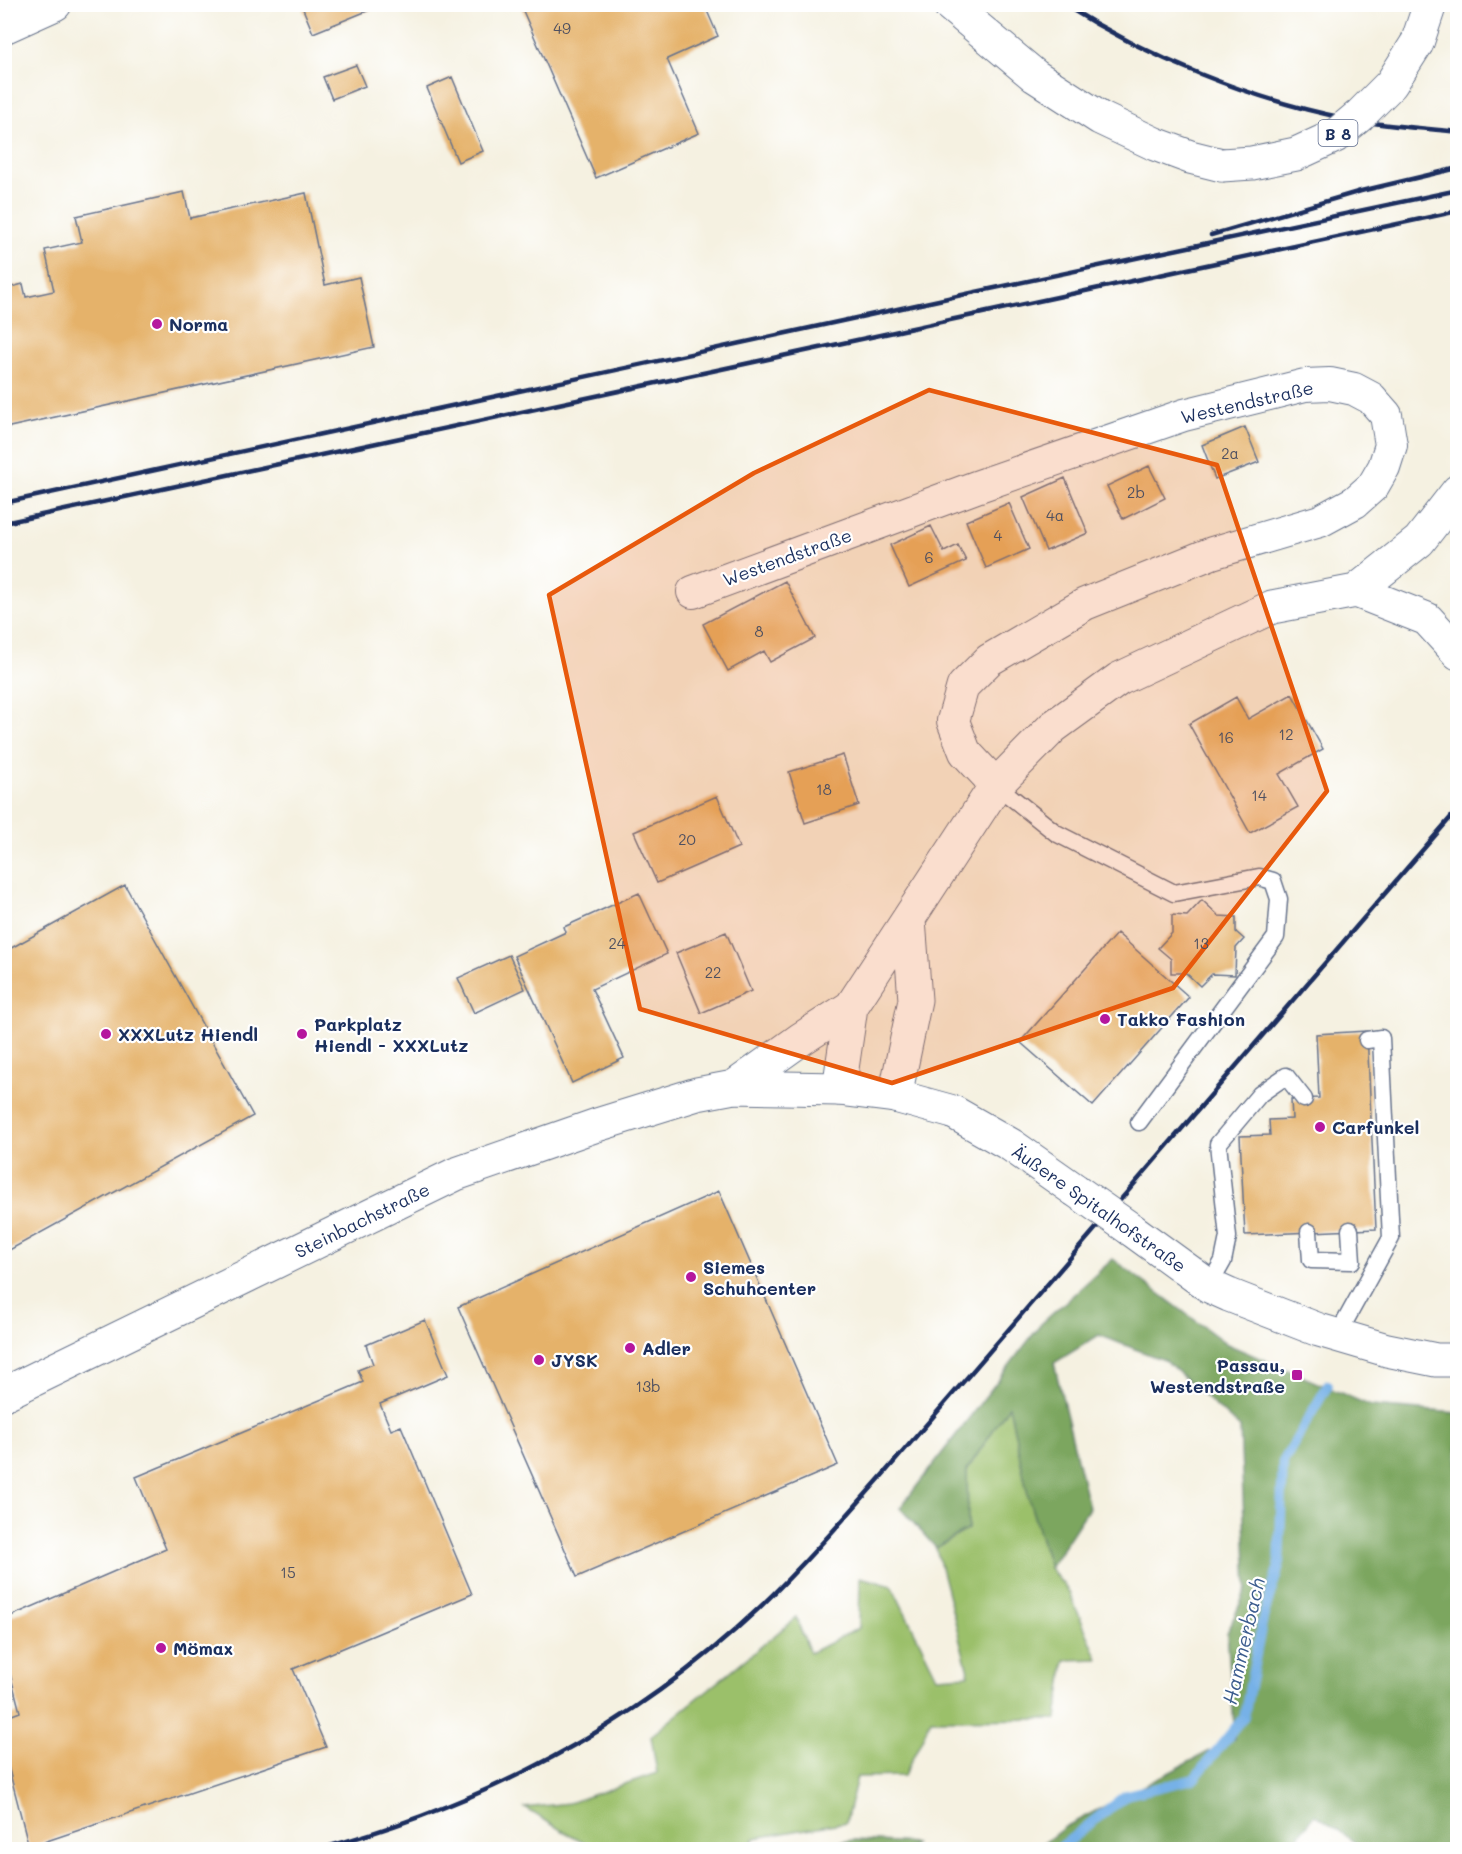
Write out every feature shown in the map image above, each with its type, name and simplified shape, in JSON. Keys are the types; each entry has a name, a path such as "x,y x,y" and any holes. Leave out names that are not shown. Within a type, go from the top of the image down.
{"main road":[{"path":"4,27 55,4"},
{"name":"B 8","path":"949,4 1035,76 1100,118 1155,144 1190,157 1222,165 1252,163 1296,154 1335,136 1391,84 1417,43 1430,4"},
{"path":"734,1088 851,1006 996,785 1053,727 1119,679 1272,607 1356,591 1419,541 1458,491"},
{"path":"1356,591 1427,619 1458,653"},
{"path":"895,1096 915,1000 909,920"},
{"path":"839,1089 851,1006"},
{"name":"Äußere Spitalhofstraße","path":"734,1088 839,1089 895,1096 954,1112 1011,1145 1209,1286 1337,1336 1387,1350 1436,1360 1458,1360"},
{"name":"Steinbachstraße","path":"4,1394 456,1174 597,1125 693,1095 734,1088"}],"street":[{"name":"Westendstraße","path":"693,592 976,487 1184,415 1305,385 1330,384 1354,389 1371,398 1386,415 1391,445 1384,467 1372,486 1355,502 1320,521 1212,554 1084,604 989,660 963,686 954,721 965,752 996,785"}],"lane":[{"path":"996,785 1056,833 1173,893 1259,877 1273,881 1279,898 1276,937 1139,1122"},
{"path":"1337,1336 1391,1238 1381,1038 1367,1040"},
{"path":"1209,1286 1223,1261 1228,1238 1218,1144 1260,1094 1286,1076 1304,1099"},
{"path":"1309,1232 1311,1260 1352,1261 1350,1230"}],"highlighted area":[{"path":"929,390 1217,465 1327,791 1173,988 892,1083 640,1009 549,595 754,473"}],"green space":[{"path":"1113,1259 1227,1344 1371,1406 1457,1413 1457,1849 1365,1849 1315,1814 1289,1849 1036,1849 1065,1827 1235,1738 1227,1633 1247,1588 1240,1428 1166,1361 1099,1335 1054,1363 1089,1508 1050,1568 1029,1500 1009,1406 967,1470 968,1529 936,1548 900,1508 1041,1324"},
{"path":"1009,1405 1029,1500 1050,1568 1069,1592 1098,1659 1065,1660 1057,1719 931,1720 904,1776 857,1777 846,1822 755,1838 747,1849 598,1849 525,1808 569,1803 657,1773 651,1736 796,1618 810,1653 859,1628 860,1577 892,1586 937,1677 969,1675 936,1548 968,1529 967,1470"},
{"path":"854,1840 915,1843 910,1849 780,1849"}],"building":[{"path":"301,4 376,4 377,7 313,33"},
{"path":"520,4 704,4 718,36 667,59 699,133 596,178"},
{"path":"356,65 365,86 332,99 323,77"},
{"path":"452,77 483,151 458,162 427,88"},
{"path":"184,192 190,218 306,193 325,285 359,277 374,347 5,428 4,289 23,284 26,297 54,291 45,250 82,242 76,216"},
{"path":"1245,427 1259,462 1215,479 1202,445"},
{"path":"1149,466 1165,498 1123,519 1107,486"},
{"path":"1065,478 1088,533 1046,551 1023,497"},
{"path":"1009,503 1029,549 986,568 966,521"},
{"path":"931,526 944,552 958,545 966,561 909,587 890,545"},
{"path":"785,581 815,638 770,662 764,651 728,671 703,624"},
{"path":"1292,694 1323,749 1279,774 1298,807 1250,833 1189,724 1236,697 1248,719"},
{"path":"843,755 859,805 805,823 789,772"},
{"path":"717,796 739,847 657,883 634,832"},
{"name":"XXXLutz Hiendl","path":"125,885 253,1116 4,1253 4,952"},
{"path":"639,893 667,954 592,989 624,1058 572,1083 514,956 566,932 564,927"},
{"path":"1202,900 1219,916 1236,917 1236,932 1244,939 1236,948 1235,975 1212,974 1200,986 1186,973 1171,973 1171,959 1158,948 1172,933 1172,915 1187,916"},
{"path":"726,932 751,991 701,1013 676,953"},
{"name":"Takko Fashion","path":"1117,933 1189,997 1093,1106 1020,1042"},
{"path":"509,955 525,989 474,1013 458,978"},
{"name":"Carfunkel","path":"1367,1031 1376,1229 1245,1235 1240,1136 1270,1135 1269,1120 1292,1119 1291,1099 1319,1098 1316,1034"},
{"path":"719,1191 838,1465 577,1577 458,1307"},
{"path":"425,1320 448,1375 380,1404 391,1430 401,1426 472,1594 293,1669 326,1747 29,1847 4,1750 4,1718 20,1712 4,1650 4,1619 166,1549 136,1477 363,1382 358,1370 373,1364 366,1345"}],"waterway":[{"name":"Hammerbach","path":"1057,1850 1126,1795 1194,1779 1244,1717 1263,1618 1279,1566 1283,1462 1328,1385"}],"railway":[{"path":"1063,4 1129,42 1165,59 1275,100 1312,111 1362,121 1458,132"},
{"path":"1211,235 1361,191 1458,168"},
{"path":"4,503 1458,190"},
{"path":"4,523 1458,211"},
{"path":"316,1850 438,1810 552,1757 607,1726 659,1691 709,1652 758,1609 811,1555 894,1462 1458,809"}],"place":[{"name":"Norma","path":"157,324"},
{"name":"Takko Fashion","path":"1105,1019"},
{"name":"XXXLutz Hiendl","path":"106,1034"},
{"name":"Parkplatz Hiendl - XXXLutz","path":"302,1034"},
{"name":"Carfunkel","path":"1320,1127"},
{"name":"Siemes Schuhcenter","path":"691,1277"},
{"name":"Adler","path":"630,1348"},
{"name":"JYSK","path":"539,1360"},
{"name":"Passau, Westendstraße","path":"1297,1375"},
{"name":"Mömax","path":"161,1648"}]}
